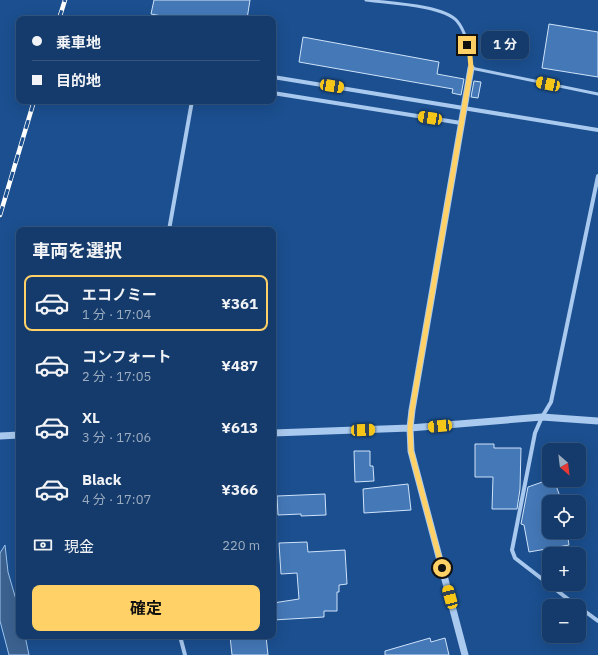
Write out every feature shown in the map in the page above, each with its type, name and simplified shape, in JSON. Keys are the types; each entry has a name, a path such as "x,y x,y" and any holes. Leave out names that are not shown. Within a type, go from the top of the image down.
{"street":[{"path":"465,655 411,451 410,428 471,68"},
{"path":"276,77 598,130"},
{"path":"276,93 461,123"},
{"path":"170,227 191,104"},
{"path":"568,599 515,558 512,550 534,433 551,402 598,176"},
{"path":"276,433 410,428 542,417 598,421"},
{"path":"0,436 16,435"},
{"path":"586,613 598,621"},
{"path":"181,639 185,655"}],"lane":[{"path":"366,0 432,9 445,13 457,21 464,35 470,56 471,68 598,94"}],"water":[{"path":"5,545 8,572 16,600 16,639 26,639 29,655 9,655 0,621 0,553"}],"building":[{"path":"154,0 250,0 247,16 162,16 151,14"},
{"path":"549,24 598,32 598,77 542,68"},
{"path":"303,37 439,62 437,74 464,79 461,95 452,93 453,89 299,62"},
{"path":"474,81 481,82 478,98 471,97"},
{"path":"475,444 494,444 494,448 521,448 520,489 517,509 492,509 493,477 475,477"},
{"path":"354,451 370,451 370,466 373,466 374,481 355,482"},
{"path":"542,482 542,487 557,487 559,495 542,495 542,539 568,539 569,545 542,547 542,550 529,552 524,525 521,524 528,487"},
{"path":"408,484 411,510 364,513 363,489"},
{"path":"325,494 326,515 278,515 277,496"},
{"path":"307,542 308,552 345,550 347,584 339,585 339,592 337,592 337,611 324,611 324,617 276,620 276,603 299,599 297,573 281,574 279,543"},
{"path":"430,638 431,642 445,638 449,655 385,655 385,651"},
{"path":"230,639 266,639 268,655 232,655"}],"railway":[{"path":"60,16 65,0"},
{"path":"0,215 33,104"}],"route":[{"path":"442,568 411,451 410,428 471,68 467,45"}]}
